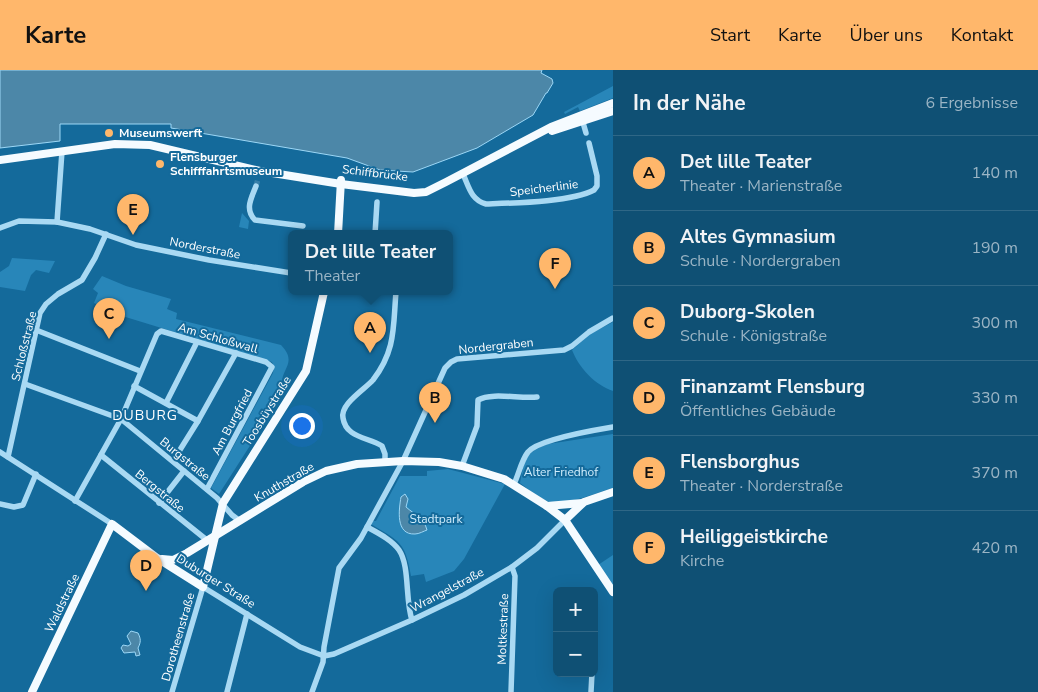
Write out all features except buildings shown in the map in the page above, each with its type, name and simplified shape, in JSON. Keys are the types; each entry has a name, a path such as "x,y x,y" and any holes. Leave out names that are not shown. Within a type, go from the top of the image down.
{"main road":[{"path":"582,117 613,103"},
{"path":"582,117 613,111"},
{"name":"Schiffbrücke","path":"192,154 259,175 424,188 446,182 463,174 551,126 582,117"},
{"name":"Schiffbrücke","path":"0,160 115,144 150,145 341,182"},
{"path":"333,230 341,182"},
{"path":"338,230 341,182"},
{"name":"Toosbüystraße","path":"203,587 211,539 223,503 306,371 323,295"},
{"name":"Knuthstraße","path":"157,558 173,560 188,554 314,475 346,466 403,461 439,462 484,472 514,484 547,506 565,520 613,592"},
{"path":"547,506 582,503 613,492"},
{"path":"565,520 582,503"},
{"name":"Duburger Straße","path":"112,524 157,558 203,587"},
{"name":"Waldstraße","path":"32,692 112,524"},
{"path":"184,575 181,570 181,561 188,554"}],"street":[{"path":"582,117 586,133"},
{"name":"Speicherlinie","path":"463,174 472,196 479,202 486,204 545,200 579,195 590,192 597,186 598,176 589,143"},
{"path":"57,222 62,151"},
{"path":"256,186 249,208 251,217 255,220 303,226"},
{"path":"375,230 377,202"},
{"name":"Norderstraße","path":"0,228 19,221 57,222 90,229 136,245 209,260 288,273"},
{"name":"Schloßstraße","path":"8,457 39,316 43,309 58,294 80,282 95,258 106,234"},
{"path":"385,462 386,454 382,446 354,434 346,425 342,415 348,403 365,388 383,366 391,345 396,295"},
{"name":"Nordergraben","path":"403,461 442,375 451,362 457,359 487,355 564,350 613,318"},
{"path":"36,330 140,371 121,419 75,500"},
{"name":"Am Schloßwall","path":"140,371 159,332 270,364"},
{"path":"166,403 197,342"},
{"path":"173,461 236,353"},
{"name":"Am Burgfried","path":"207,489 271,371 270,364"},
{"name":"Burgstraße","path":"24,384 121,419 207,489 240,521"},
{"path":"134,386 198,421"},
{"path":"462,466 477,426 478,400 501,396 537,397"},
{"path":"514,484 524,460 533,448 565,438 613,428"},
{"name":"Duburger Straße","path":"0,452 112,524"},
{"name":"Bergstraße","path":"101,455 159,503 211,539"},
{"path":"312,692 324,656 339,568 367,527 403,461"},
{"path":"159,503 184,471"},
{"path":"0,504 14,507 23,505 36,474"},
{"name":"Wrangelstraße","path":"324,656 334,654 464,595 512,567 537,548 565,520"},
{"path":"367,527 390,540 400,551 404,563 412,620"},
{"name":"Moltkestraße","path":"511,692 515,576 512,567"},
{"name":"Duburger Straße","path":"203,587 300,647 324,656"},
{"name":"Dorotheenstraße","path":"172,692 203,587"},
{"path":"227,692 247,614"},
{"path":"591,692 592,677"}],"green space":[{"path":"613,86 613,98 580,111 578,107 565,114 564,112"},
{"path":"242,213 249,221 248,229 239,227"},
{"path":"12,258 55,261 49,273 36,270 31,275 25,291 0,287 0,272 9,266"},
{"path":"102,276 126,286 171,299 167,309 177,313 176,319 281,345 286,351 289,361 282,378 282,384 287,388 219,494 211,488 273,373 274,367 272,362 119,315 94,303 98,293 93,289"},
{"path":"613,322 613,391 600,385 588,375 572,350 590,334"},
{"name":"Alter Friedhof","path":"613,434 613,488 571,501 554,502 547,501 520,483 527,458 540,447 548,444"},
{"name":"Stadtpark","path":"448,469 505,484 464,559 454,571 426,582 424,574 411,576 409,564 400,544 371,524 373,521 376,521 400,476 427,476 427,471"},
{"path":"613,555 613,586 598,565"}],"shaded area":[{"path":"0,70 542,70 541,73 552,79 553,83 533,115 477,148 413,172 380,170 347,158 171,128 171,124 60,124 60,141 0,148"},
{"path":"405,494 408,499 406,507 421,520 427,530 417,534 409,533 401,526 400,502 401,497"},
{"path":"131,631 139,635 140,644 138,648 140,655 136,656 135,652 124,653 121,648 123,645 128,646 131,644 127,636"}],"tunnel":[{"path":"256,186 258,179"}],"place":[{"name":"Museumswerft","path":"109,133"},
{"name":"Flensburger Schifffahrtsmuseum","path":"160,164"},
{"name":"Flensborghus","path":"133,235"},
{"name":"Heiliggeistkirche","path":"555,289"},
{"name":"Duborg-Skolen","path":"109,339"},
{"name":"Det lille Teater","path":"370,353"},
{"name":"Altes Gymnasium","path":"435,423"},
{"name":"Finanzamt Flensburg","path":"146,591"}],"district":[{"name":"DUBURG","path":"145,415"}]}
